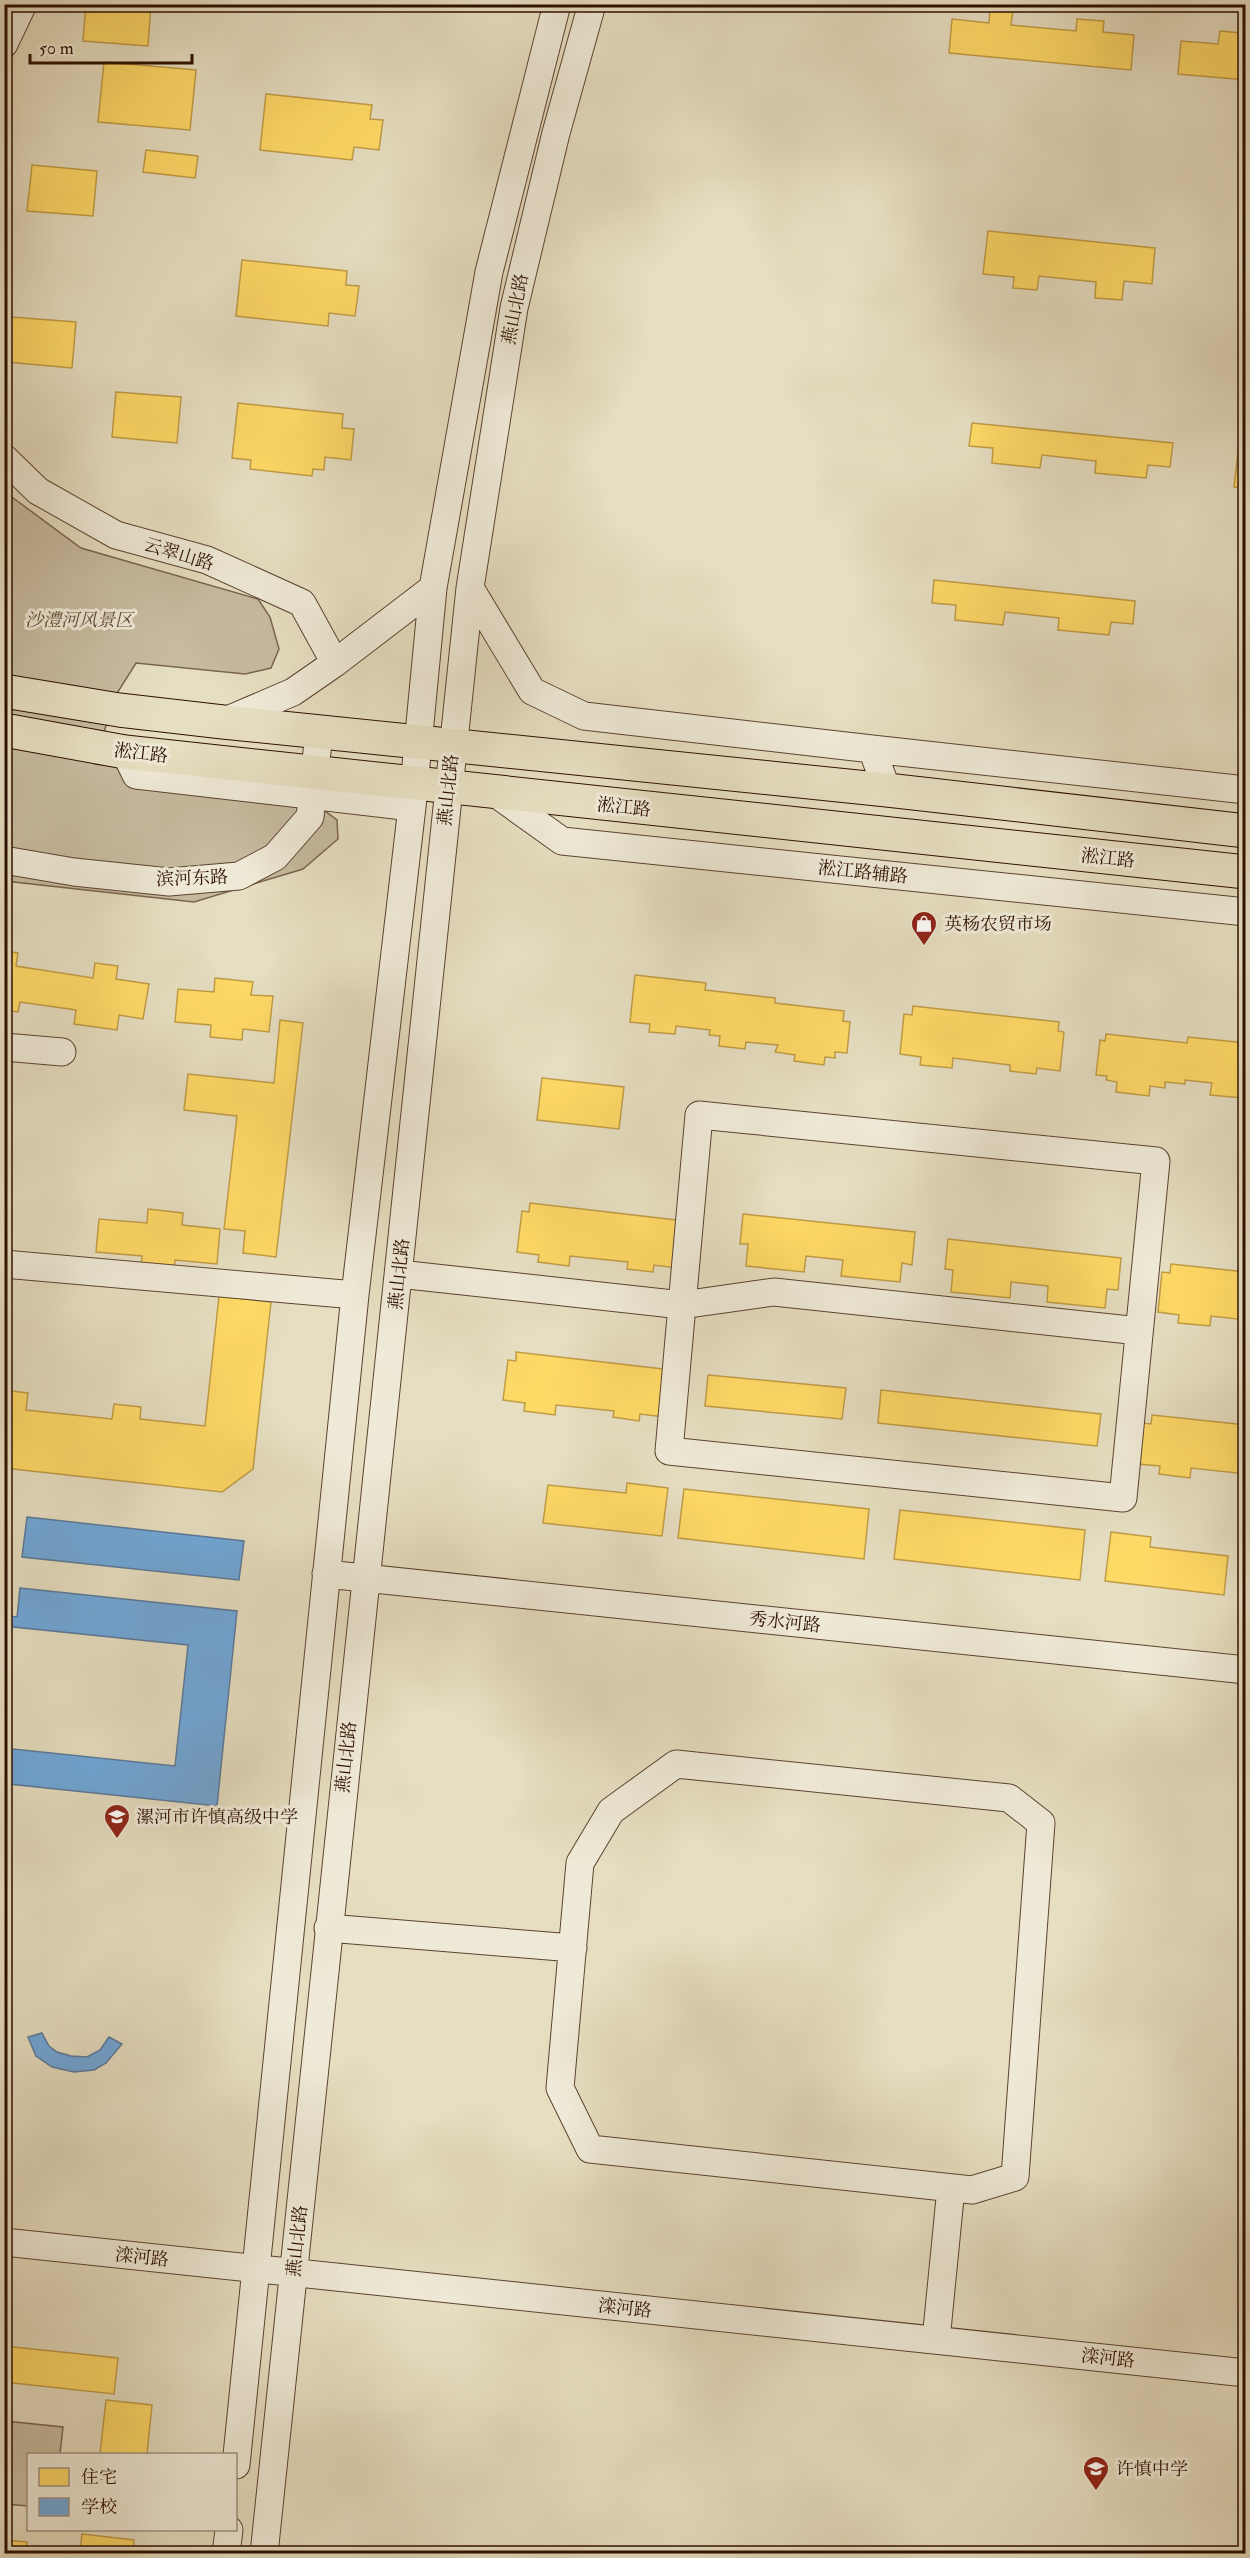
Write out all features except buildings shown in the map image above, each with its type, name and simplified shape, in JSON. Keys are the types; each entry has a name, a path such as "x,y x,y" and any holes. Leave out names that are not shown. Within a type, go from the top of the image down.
{"main road":[{"path":"4,691 119,710 319,733 887,790 1245,831"},
{"name":"淞江路","path":"4,730 314,785 413,796 449,787 1245,872"}],"street":[{"path":"4,44 22,4"},
{"name":"燕山北路","path":"237,2455 355,1295 419,743 433,588 489,272 557,4"},
{"name":"燕山北路","path":"264,2553 470,588 513,308 556,133 592,4"},
{"name":"云翠山路","path":"4,458 38,490 116,535 207,560 302,603 335,663"},
{"path":"223,722 293,692 433,588"},
{"path":"470,588 532,691 584,716 1245,790"},
{"name":"滨河东路","path":"4,860 74,872 169,882 239,876 275,857 310,817 319,733"},
{"path":"872,749 887,790"},
{"name":"淞江路辅路","path":"495,793 562,841 1245,912"},
{"path":"4,1047 62,1052"},
{"path":"699,1115 1156,1161 1123,1498 669,1451 682,1305 699,1115"},
{"path":"4,1264 355,1295"},
{"path":"399,1274 682,1305 774,1292 1139,1331"},
{"name":"秀水河路","path":"326,1574 1245,1670"},
{"path":"676,1764 1009,1798 1041,1824 1015,2177 972,2190 951,2188 590,2149 560,2088 580,1863 611,1811 676,1764"},
{"path":"328,1928 573,1948"},
{"path":"936,2340 951,2188"},
{"name":"滦河路","path":"4,2242 1245,2373"},
{"path":"226,2553 229,2531"}],"green space":[{"name":"沙澧河风景区","path":"5,492 81,548 258,599 270,617 279,649 271,668 245,674 136,663 114,698 95,764 286,782 337,820 338,839 303,869 194,902 5,881"},
{"path":"5,2421 63,2427 60,2453 27,2453 27,2506 5,2504"}],"place":[{"name":"英杨农贸市场","path":"924,947"},
{"name":"漯河市许慎高级中学","path":"117,1840"},
{"name":"许慎中学","path":"1096,2492"}]}
